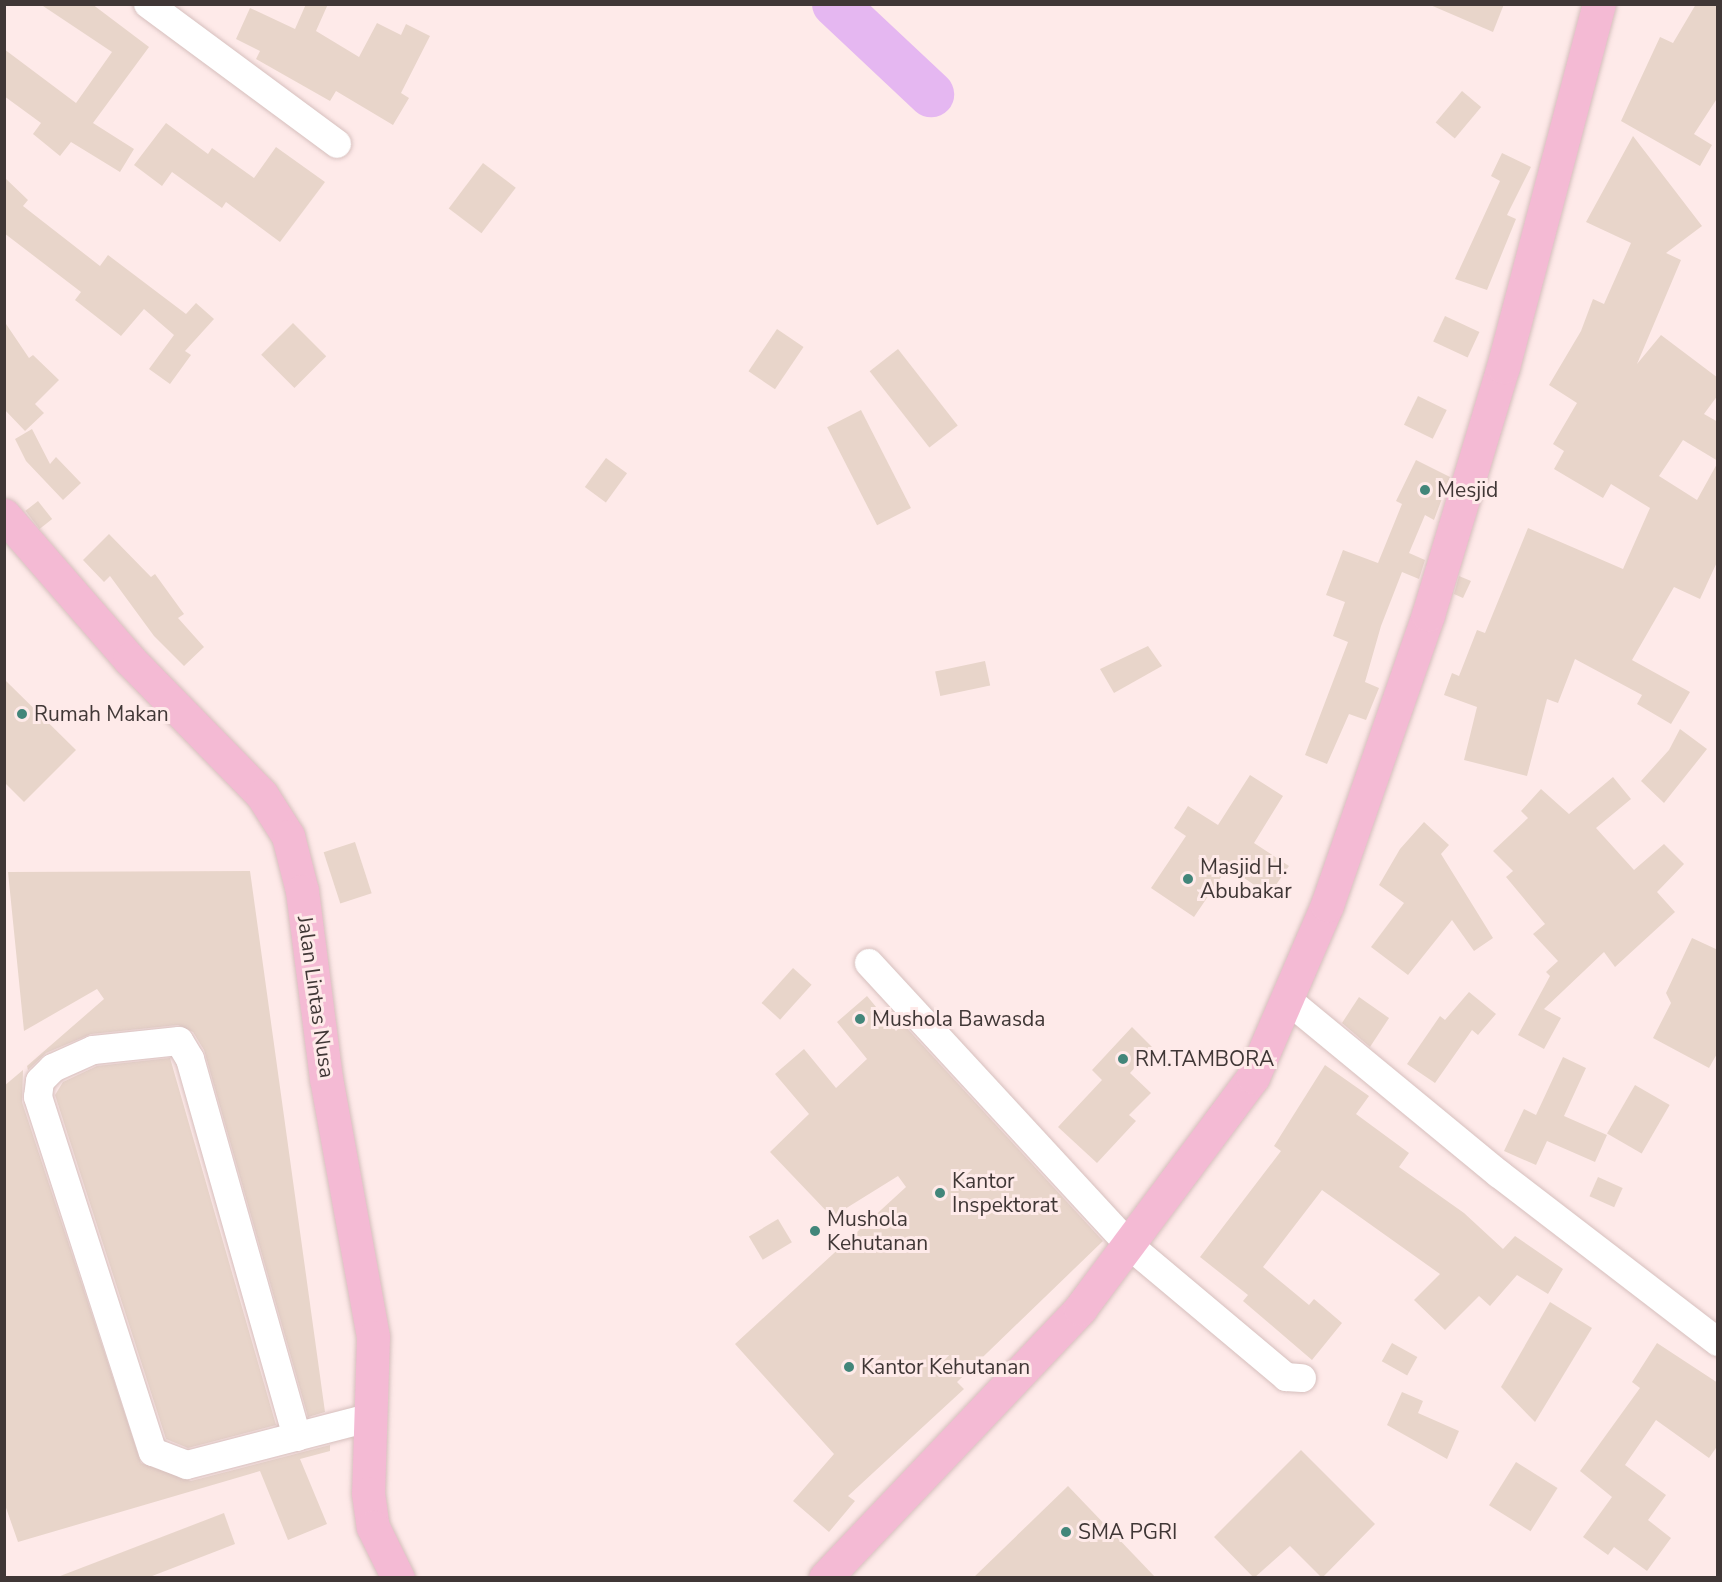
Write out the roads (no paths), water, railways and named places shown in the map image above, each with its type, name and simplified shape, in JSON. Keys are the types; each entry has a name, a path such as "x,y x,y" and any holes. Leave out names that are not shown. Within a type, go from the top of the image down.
{"highway":[{"path":"825,1578 1080,1309 1130,1246 1253,1077 1288,1001 1327,905 1473,471 1599,4"},
{"name":"Jalan Lintas Nusa","path":"4,515 129,659 262,795 288,836 302,891 326,1078 373,1337 369,1418 373,1527 398,1578"}],"street":[{"path":"148,4 337,144"},
{"path":"868,963 1130,1246 1286,1377 1302,1378"},
{"path":"1288,1001 1499,1174 1718,1342"},
{"path":"297,1437 190,1059 179,1041 93,1050 53,1068 40,1081 38,1097 153,1452 187,1465 297,1437 369,1418"}],"waterway":[{"path":"835,4 931,94"}],"place":[{"name":"Mesjid","path":"1425,490"},
{"name":"Rumah Makan","path":"22,714"},
{"name":"Masjid H. Abubakar","path":"1188,879"},
{"name":"Mushola Bawasda","path":"860,1019"},
{"name":"RM.TAMBORA","path":"1123,1059"},
{"name":"Kantor Inspektorat","path":"940,1193"},
{"name":"Mushola Kehutanan","path":"815,1231"},
{"name":"Kantor Kehutanan","path":"849,1367"},
{"name":"SMA PGRI","path":"1066,1532"}]}
